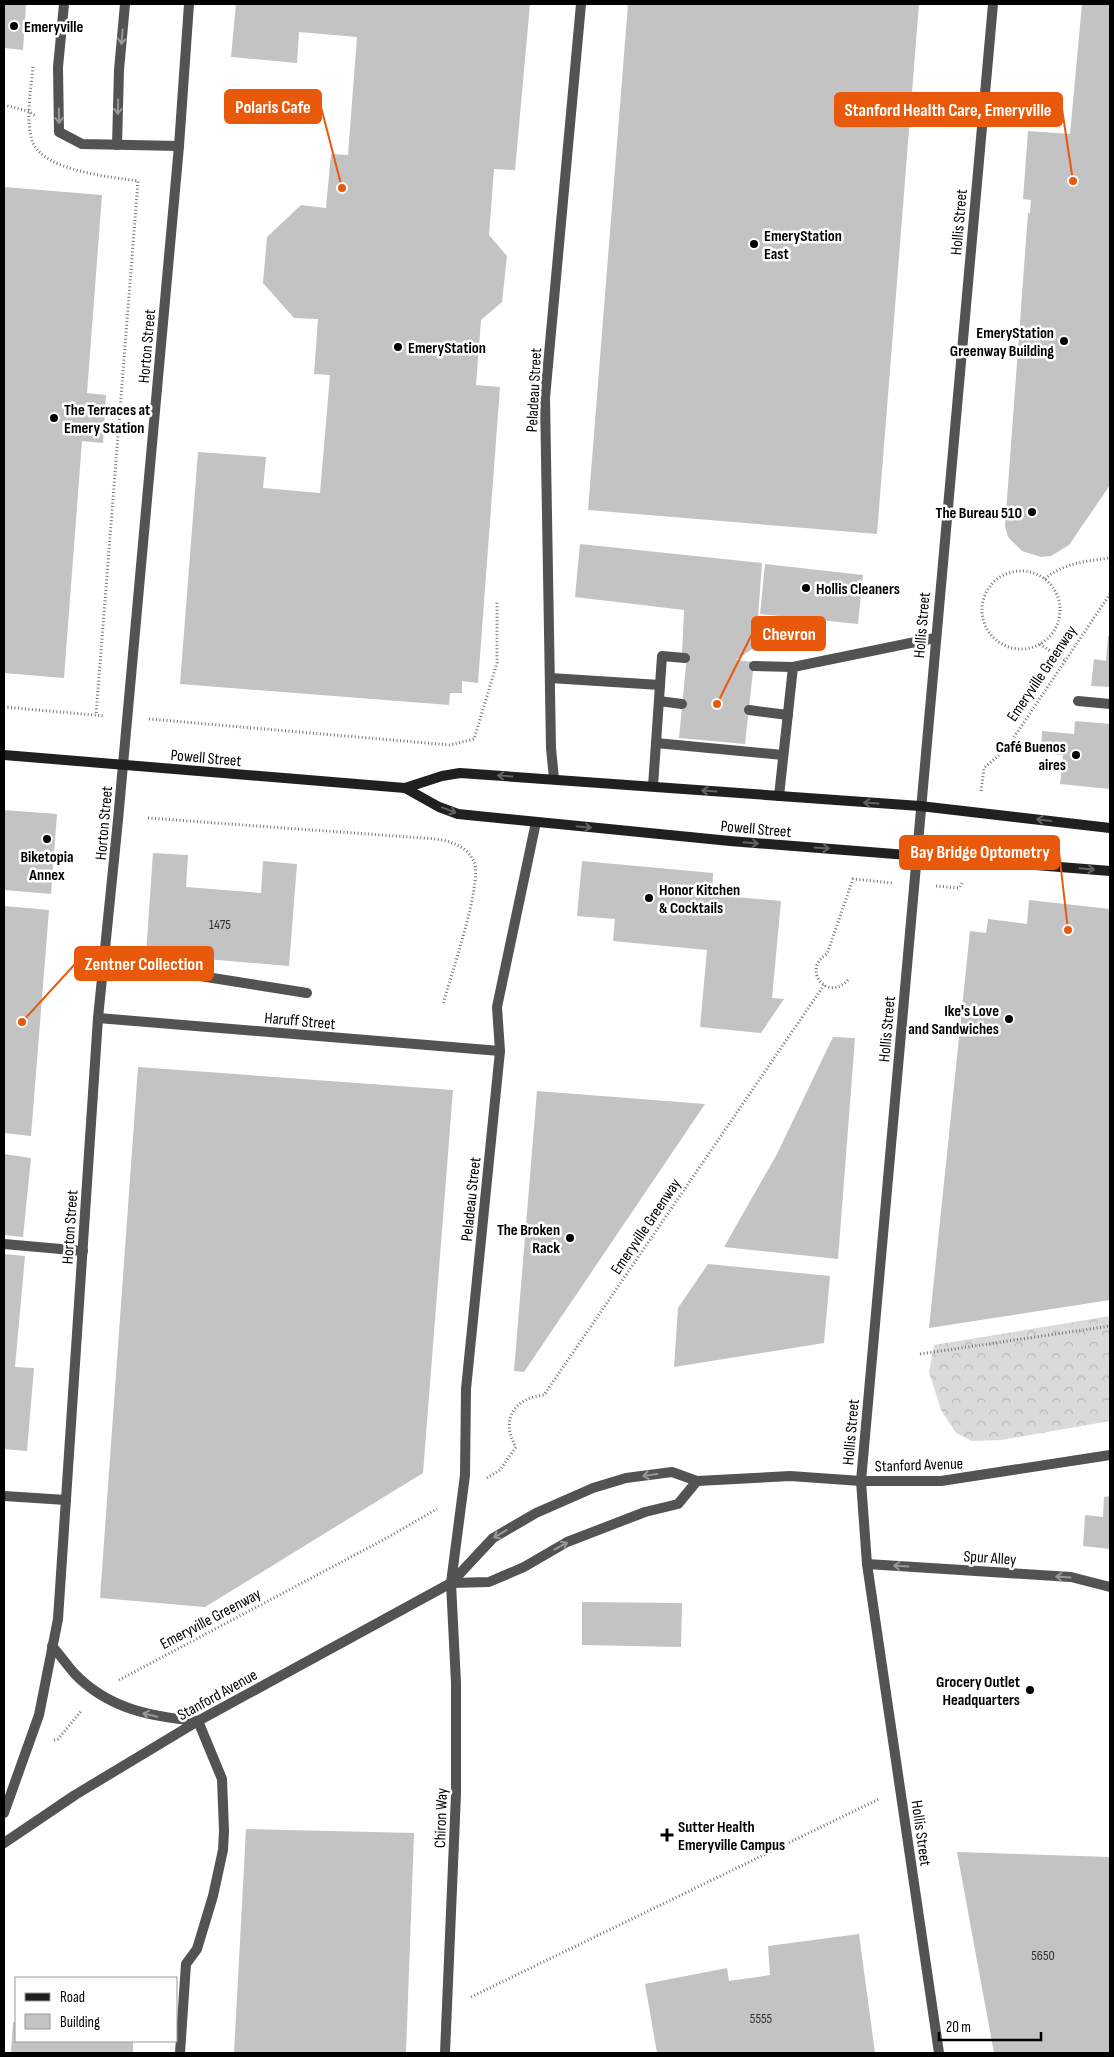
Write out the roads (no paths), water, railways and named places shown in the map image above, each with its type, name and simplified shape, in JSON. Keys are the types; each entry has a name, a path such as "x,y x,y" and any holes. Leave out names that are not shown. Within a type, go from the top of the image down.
{"main road":[{"name":"Powell Street","path":"4,755 405,788 442,776 460,773 554,779 920,806 1110,828"},
{"name":"Powell Street","path":"405,788 439,807 458,814 738,842 1110,871"}],"street":[{"path":"64,4 58,67 59,132 82,144 179,146"},
{"path":"117,145 119,70 125,4"},
{"name":"Horton Street","path":"4,1813 39,1715 58,1619 98,1018 128,718 179,146 189,4"},
{"name":"Peladeau Street","path":"554,779 551,748 545,398 581,4"},
{"name":"Hollis Street","path":"939,2053 867,1564 861,1481 993,4"},
{"path":"754,666 794,667 935,638"},
{"path":"653,786 662,656 685,658"},
{"path":"779,796 794,667"},
{"path":"550,678 660,685"},
{"path":"659,701 682,704"},
{"path":"1078,701 1110,704"},
{"path":"749,710 788,715"},
{"path":"656,743 783,755"},
{"name":"Peladeau Street","path":"451,1583 465,1475 466,1389 500,1051 497,1007 536,822"},
{"path":"162,970 307,992"},
{"name":"Haruff Street","path":"98,1018 500,1051"},
{"path":"4,1244 83,1251"},
{"name":"Stanford Avenue","path":"4,1843 75,1795 198,1721 451,1583 493,1538 536,1513 594,1488 626,1478 672,1472 697,1481 790,1476 861,1481 941,1481 1110,1456"},
{"name":"Stanford Avenue","path":"451,1583 489,1582 524,1567 567,1542 645,1512 678,1504 697,1481"},
{"path":"4,1496 66,1500"},
{"name":"Spur Alley","path":"867,1564 1072,1577 1110,1587"},
{"name":"Chiron Way","path":"446,2053 456,1794 456,1683 451,1583"},
{"path":"52,1646 74,1673 108,1699 134,1711 162,1718 198,1721 222,1779 224,1840 213,1896 198,1949 186,1964 180,2053"}],"place":[{"name":"Emeryville","path":"14,26"},
{"name":"Stanford Health Care, Emeryville","path":"1073,181"},
{"name":"Polaris Cafe","path":"342,188"},
{"name":"EmeryStation East","path":"754,244"},
{"name":"EmeryStation Greenway Building","path":"1064,341"},
{"name":"EmeryStation","path":"398,347"},
{"name":"The Terraces at Emery Station","path":"54,418"},
{"name":"The Bureau 510","path":"1032,512"},
{"name":"Hollis Cleaners","path":"806,588"},
{"name":"Chevron","path":"717,704"},
{"name":"Café Buenos aires","path":"1076,755"},
{"name":"Biketopia Annex","path":"47,839"},
{"name":"Honor Kitchen & Cocktails","path":"649,898"},
{"name":"Bay Bridge Optometry","path":"1068,930"},
{"name":"Ike's Love and Sandwiches","path":"1009,1019"},
{"name":"Zentner Collection","path":"22,1022"},
{"name":"The Broken Rack","path":"570,1238"},
{"name":"Grocery Outlet Headquarters","path":"1030,1690"},
{"name":"Sutter Health Emeryville Campus","path":"667,1835"}]}
